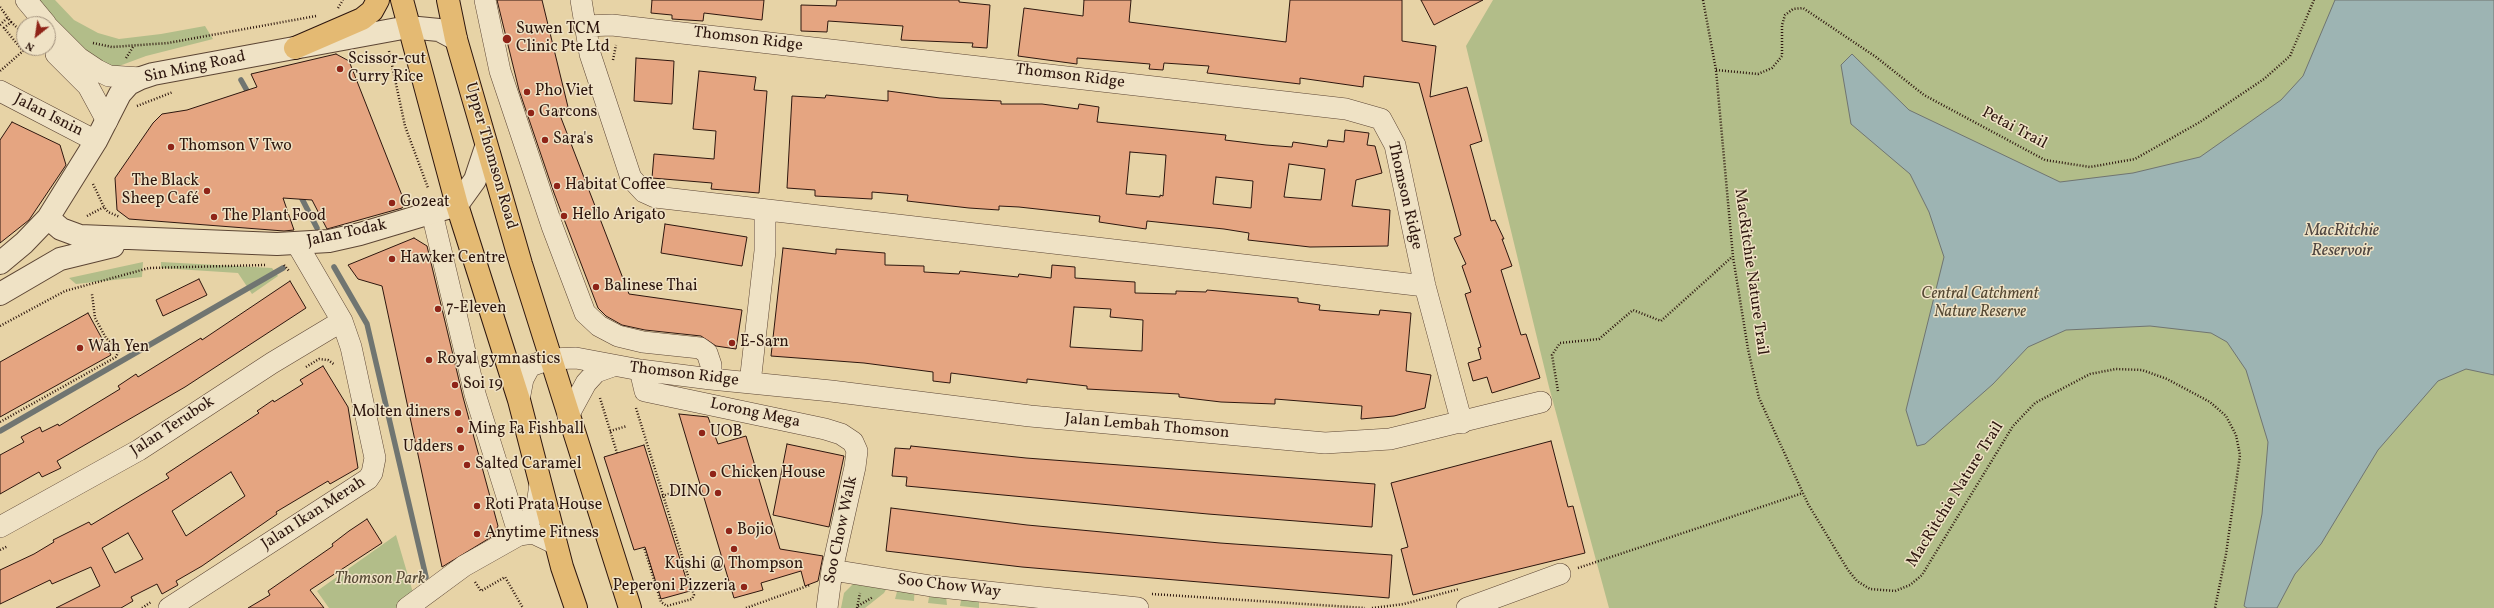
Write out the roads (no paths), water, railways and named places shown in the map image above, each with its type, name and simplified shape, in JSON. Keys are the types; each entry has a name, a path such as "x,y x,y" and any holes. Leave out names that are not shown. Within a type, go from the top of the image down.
{"main road":[{"path":"295,48 362,19 372,10 378,0"},
{"path":"402,0 408,27 457,205 519,400 556,544 576,608"},
{"name":"Upper Thomson Road","path":"448,0 456,39 486,147 550,359 568,416 589,474 609,546 630,608"}],"street":[{"path":"26,0 39,16"},
{"path":"485,0 500,71 552,226 585,313 599,326 618,336 643,342 700,348 707,352 711,365 711,379"},
{"path":"581,0 584,26 599,86 631,178 644,192 668,200 1425,286"},
{"path":"9,9 16,18"},
{"name":"Thomson Ridge","path":"584,26 612,25 1346,109 1381,119 1395,145 1425,286 1462,423"},
{"name":"Sin Ming Road","path":"0,263 24,243 48,218 96,141 120,94 129,84 141,78 154,74 408,27 439,30 456,39"},
{"path":"56,35 79,58 97,70 109,76 141,78"},
{"path":"56,54 88,86 107,121"},
{"name":"Jalan Isnin","path":"0,91 96,141"},
{"path":"457,205 475,180 486,147"},
{"name":"Jalan Todak","path":"144,240 297,244 329,241 360,234 457,205"},
{"name":"Thomson Ridge","path":"519,400 527,371 530,366 550,359 576,358 640,370 750,383 765,251 765,210"},
{"path":"432,213 475,394 518,535"},
{"path":"48,218 61,229 75,235 144,240"},
{"path":"0,294 60,259 84,252 144,240"},
{"name":"Jalan Ikan Merah","path":"169,608 371,476 375,458 351,347 342,321 297,244"},
{"name":"Jalan Terubok","path":"0,527 139,450 272,362 342,321"},
{"name":"Thomson Ridge","path":"568,416 586,383 596,372 613,366"},
{"name":"Lorong Mega","path":"640,370 640,398 825,429 841,434 853,442 857,451"},
{"name":"Jalan Lembah Thomson","path":"750,383 830,390 1030,416 1325,443 1390,439 1462,423 1541,402"},
{"name":"Soo Chow Walk","path":"827,608 832,574 846,516 857,451"},
{"path":"407,608 464,566 518,535 529,522 537,505 540,484"},
{"path":"518,535 533,533 556,544"},
{"name":"Soo Chow Way","path":"832,574 1138,608"},
{"path":"1467,608 1560,574"}],"water":[{"name":"MacRitchie Reservoir","path":"2335,0 2494,0 2494,375 2466,369 2438,381 2378,450 2321,544 2295,574 2277,608 2247,608 2244,606 2262,514 2268,442 2246,370 2227,342 2211,333 2150,326 2066,330 2028,347 1993,384 1925,444 1917,446 1906,410 1944,257 1929,212 1910,174 1851,124 1841,65 1852,54 1909,110 2060,182 2133,173 2200,157 2281,100 2303,76"}],"waterway":[{"path":"241,80 250,96"},
{"path":"299,193 317,228"},
{"path":"334,267 367,324 426,577"},
{"path":"0,431 283,268"}],"place":[{"name":"Suwen TCM Clinic Pte Ltd","path":"507,39"},
{"name":"Scissor-cut Curry Rice","path":"340,69"},
{"name":"Pho Viet","path":"527,92"},
{"name":"Garcons","path":"531,113"},
{"name":"Sara's","path":"545,140"},
{"name":"Thomson V Two","path":"171,147"},
{"name":"Habitat Coffee","path":"557,186"},
{"name":"The Black Sheep Café","path":"207,191"},
{"name":"Go2eat","path":"392,203"},
{"name":"Hello Arigato","path":"564,216"},
{"name":"The Plant Food","path":"214,217"},
{"name":"Hawker Centre","path":"392,259"},
{"name":"Balinese Thai","path":"596,287"},
{"name":"7-Eleven","path":"438,309"},
{"name":"E-Sarn","path":"732,343"},
{"name":"Wah Yen","path":"80,348"},
{"name":"Royal gymnastics","path":"429,360"},
{"name":"Soi 19","path":"455,385"},
{"name":"Molten diners","path":"458,413"},
{"name":"Ming Fa Fishball","path":"460,430"},
{"name":"UOB","path":"702,433"},
{"name":"Udders","path":"461,448"},
{"name":"Salted Caramel","path":"467,465"},
{"name":"Chicken House","path":"713,474"},
{"name":"DINO","path":"718,493"},
{"name":"Roti Prata House","path":"477,506"},
{"name":"Bojio","path":"729,531"},
{"name":"Anytime Fitness","path":"477,534"},
{"name":"Kushi @ Thompson","path":"734,549"},
{"name":"Peperoni Pizzeria","path":"744,587"}],"park label":[{"name":"Central Catchment Nature Reserve","path":"1980,304"},
{"name":"Thomson Park","path":"380,580"}]}
